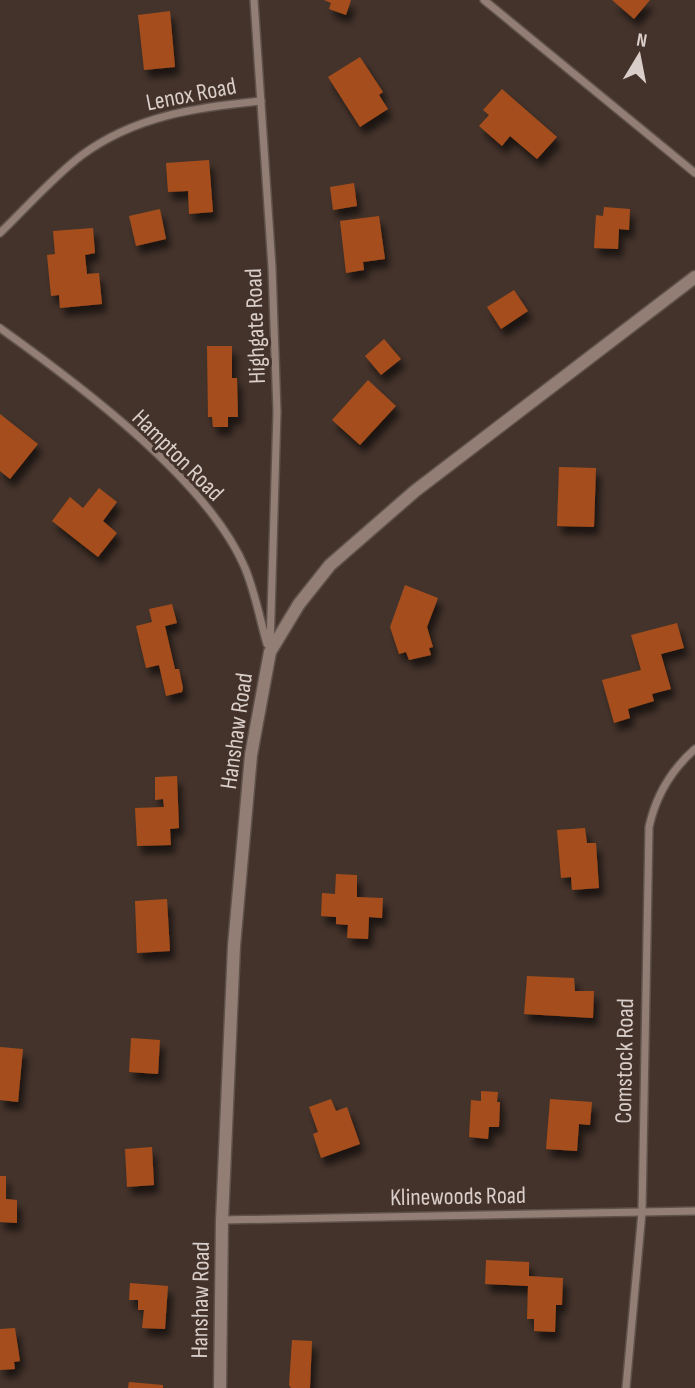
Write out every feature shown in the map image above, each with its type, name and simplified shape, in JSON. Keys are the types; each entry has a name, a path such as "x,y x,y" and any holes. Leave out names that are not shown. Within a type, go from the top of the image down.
{"street":[{"name":"Highgate Road","path":"254,0 272,267 277,412 270,652"},
{"path":"484,0 695,173"},
{"name":"Lenox Road","path":"0,233 80,156 117,133 164,115 261,102"},
{"name":"Hanshaw Road","path":"220,1388 222,1220 234,946 251,755 270,652 299,604 340,556 415,491 695,277"},
{"name":"Hampton Road","path":"0,328 76,384 204,502 245,567 270,652"},
{"name":"Comstock Road","path":"626,1388 642,1212 649,827 661,790 675,768 695,749"},
{"name":"Klinewoods Road","path":"222,1220 695,1211"}],"building":[{"path":"324,0 351,0 346,15 329,9 331,3"},
{"path":"612,0 650,0 634,19"},
{"path":"170,11 175,67 144,70 138,15"},
{"path":"360,57 383,92 379,95 388,109 360,127 328,77"},
{"path":"502,89 557,137 537,159 510,136 502,146 479,126 489,115 483,110"},
{"path":"209,160 213,212 189,214 188,191 168,192 166,163"},
{"path":"354,183 357,206 333,210 330,187"},
{"path":"604,207 630,209 629,230 619,229 618,249 594,248 596,215 603,216"},
{"path":"160,209 166,239 136,246 129,216"},
{"path":"379,216 385,259 363,262 364,270 346,273 340,221"},
{"path":"93,228 95,253 85,255 87,274 99,273 102,304 60,308 59,295 51,296 47,255 55,254 53,231"},
{"path":"514,290 528,311 501,329 487,307"},
{"path":"384,339 401,359 381,375 365,356"},
{"path":"207,346 232,346 232,378 237,378 238,417 228,417 228,427 213,427 212,417 208,417"},
{"path":"368,380 396,406 360,445 332,420"},
{"path":"0,414 38,444 10,479 0,471"},
{"path":"559,467 596,468 594,527 557,526"},
{"path":"99,488 117,502 103,521 117,533 98,557 52,521 70,497 83,508"},
{"path":"405,585 438,598 427,627 433,647 429,648 431,655 409,660 406,652 399,654 390,627"},
{"path":"172,604 177,623 165,626 175,669 179,669 183,688 182,692 166,696 159,665 146,668 136,626 152,622 149,609"},
{"path":"677,623 684,648 661,654 671,689 652,694 654,701 628,709 630,718 614,723 602,680 641,670 631,635"},
{"path":"177,776 179,828 170,829 171,845 137,846 135,808 164,807 163,799 155,800 155,777"},
{"path":"585,828 587,843 596,843 599,888 572,890 571,877 561,878 557,830"},
{"path":"336,874 357,875 357,897 383,898 382,918 369,917 368,939 347,938 348,925 336,924 336,917 321,916 322,893 335,894"},
{"path":"167,899 170,951 137,953 135,901"},
{"path":"527,976 574,978 575,991 594,991 593,1018 524,1014"},
{"path":"131,1038 160,1040 158,1074 129,1072"},
{"path":"0,1047 23,1049 18,1102 0,1100"},
{"path":"481,1091 498,1092 497,1102 500,1102 499,1127 489,1127 488,1139 469,1137 471,1100 481,1101"},
{"path":"331,1099 336,1111 347,1107 360,1144 321,1158 313,1134 318,1132 309,1107"},
{"path":"550,1099 592,1102 590,1125 579,1124 577,1151 546,1149"},
{"path":"152,1147 154,1185 127,1187 125,1149"},
{"path":"0,1176 6,1176 6,1199 17,1200 17,1223 0,1222"},
{"path":"486,1260 529,1262 529,1276 563,1278 562,1305 556,1305 555,1332 534,1331 534,1319 527,1319 528,1286 485,1284"},
{"path":"130,1283 168,1286 165,1329 142,1328 144,1310 138,1310 138,1300 129,1300"},
{"path":"15,1328 20,1361 14,1362 15,1369 0,1370 0,1329"},
{"path":"292,1340 312,1341 310,1388 291,1388 289,1385"},
{"path":"129,1382 163,1385 163,1388 128,1388"}]}
